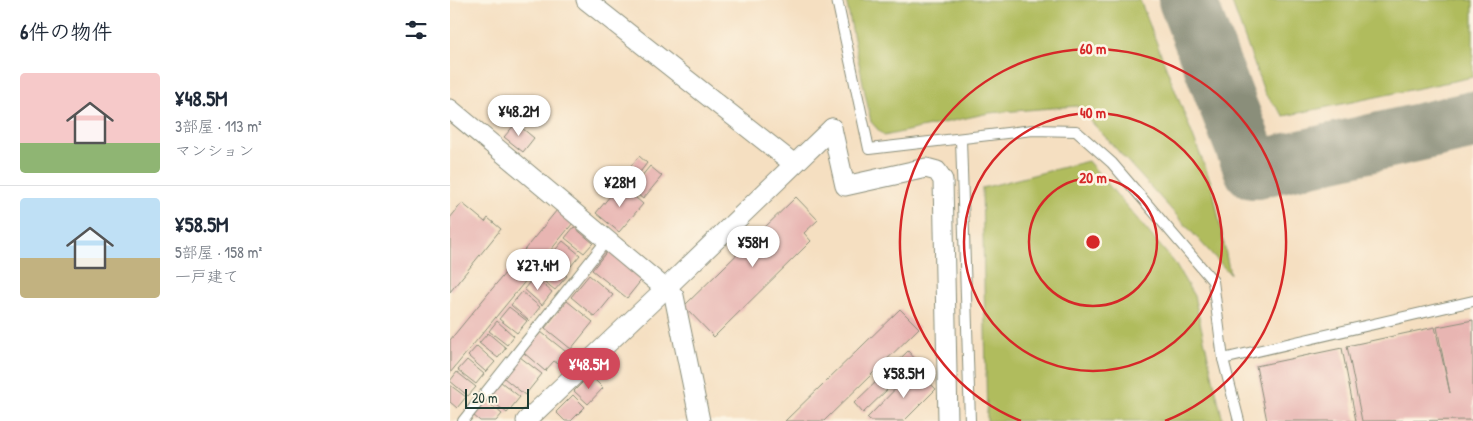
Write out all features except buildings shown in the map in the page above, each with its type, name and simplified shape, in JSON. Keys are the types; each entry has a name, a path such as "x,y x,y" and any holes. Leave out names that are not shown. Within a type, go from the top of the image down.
{"street":[{"path":"586,0 794,164"},
{"path":"450,109 674,296 700,421"},
{"path":"526,421 832,128 845,186 926,168 937,171 943,180 948,421"}],"lane":[{"path":"837,0 868,149 1032,130 1076,131 1112,163 1213,281 1223,359 1240,421"},
{"path":"962,139 970,421"},
{"path":"462,421 607,240"},
{"path":"1223,359 1473,301"}],"green space":[{"path":"846,0 1140,0 1212,185 1230,274 1077,106 989,113 884,136 871,122"},
{"path":"1231,0 1473,0 1473,77 1284,116 1265,94"},
{"path":"1088,161 1174,262 1194,296 1223,421 987,421 982,188"}],"taxiway":[{"path":"1187,0 1253,170 1473,120"}]}
